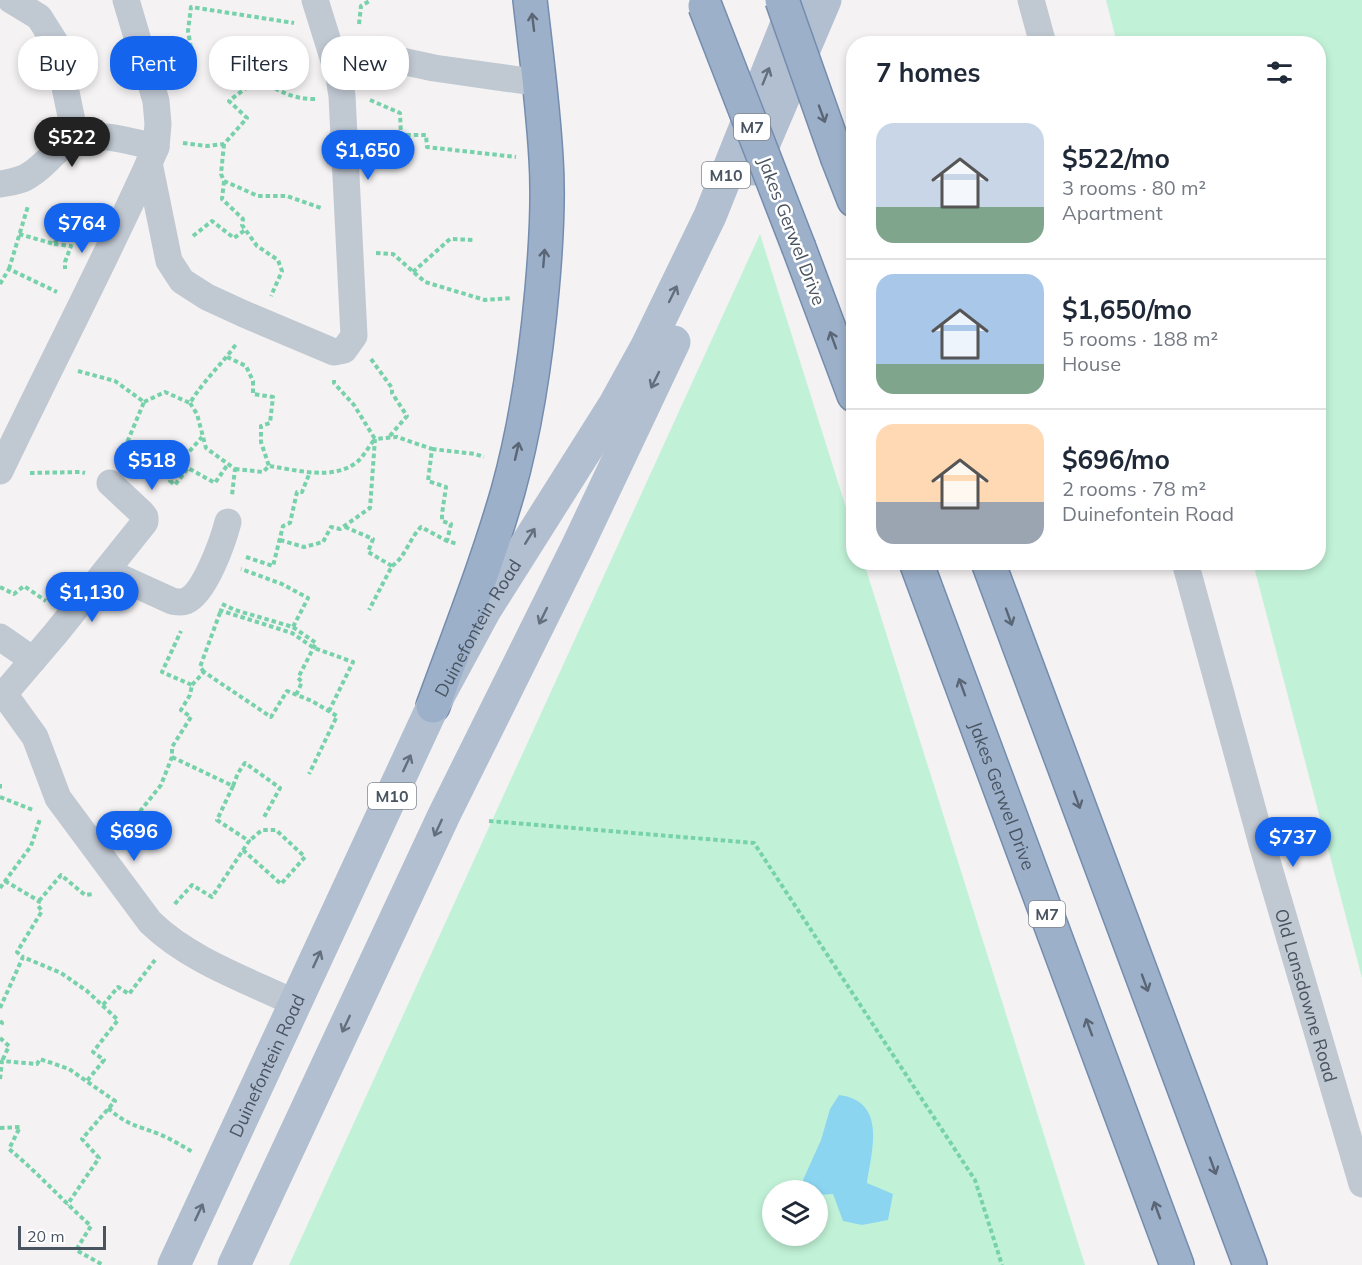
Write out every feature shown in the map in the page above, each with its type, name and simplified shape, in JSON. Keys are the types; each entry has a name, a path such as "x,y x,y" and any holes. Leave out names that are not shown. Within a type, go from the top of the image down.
{"highway":[{"path":"433,706 488,554 513,468 526,415 538,333 546,242 546,160 530,0"},
{"path":"782,0 846,180"},
{"name":"Jakes Gerwel Drive","path":"704,3 846,374"},
{"name":"Jakes Gerwel Drive","path":"919,570 1177,1265"},
{"path":"991,570 1250,1265"}],"main road":[{"name":"Duinefontein Road","path":"174,1265 297,1004 433,706 485,610 615,404 647,346 710,216 796,0"},
{"name":"M10","path":"234,1265 444,815 578,545 681,328 736,208 825,0"}],"street":[{"path":"11,0 39,17 56,44 76,140"},
{"path":"126,0 137,36"},
{"path":"315,0 327,36"},
{"path":"1031,0 1041,36"},
{"path":"409,63 540,83"},
{"path":"11,473 51,363 114,241 153,155 158,124 153,90"},
{"path":"153,155 170,261 182,281 207,297 255,319 339,351 354,336 341,90"},
{"path":"0,184 15,182 32,174 58,150 76,140 107,137 153,155"},
{"path":"116,489 141,512 145,522 4,694 35,737 58,798 150,922 184,950 297,1004"},
{"path":"106,571 185,598 225,535"},
{"name":"Old Lansdowne Road","path":"1187,570 1262,844 1362,1184"},
{"path":"0,637 33,660"}],"path":[{"path":"188,36 191,7 255,16 321,38"},
{"path":"190,403 202,384 266,308 282,271 278,260 256,246 242,225 243,219 222,199 224,181 221,174 224,144"},
{"path":"0,284 9,268 31,194 32,174"},
{"path":"224,181 258,196 287,196 347,217"},
{"path":"54,244 73,217 114,241"},
{"path":"182,281 193,236 212,221 234,237 245,230"},
{"path":"19,234 54,244 71,246 65,262 63,278"},
{"path":"413,272 450,239 474,240"},
{"path":"349,251 393,254 425,282 485,300 512,298 517,277 542,282"},
{"path":"9,268 59,293 61,285"},
{"path":"280,540 304,547 323,542 331,527 340,529 370,508 375,439 354,405 334,383 339,351 373,359 392,388 392,393 406,416 388,439"},
{"path":"227,357 246,366 252,381 253,394 273,397 270,423 261,426 261,442 270,466"},
{"path":"51,363 115,381 144,402"},
{"path":"116,489 144,402 165,392 190,403 197,414 206,448 235,469 263,472 270,466 316,473 343,469 358,461 375,439"},
{"path":"203,436 180,462 170,481 175,485 188,468 214,483 228,464"},
{"path":"375,439 397,437 432,449 475,454 513,468"},
{"path":"116,489 143,448 180,462"},
{"path":"432,449 428,481 446,487 441,514 442,521 451,524 447,541"},
{"path":"235,469 225,535 246,550 246,558 241,569 282,584 308,598 294,627"},
{"path":"11,473 81,472 116,489"},
{"path":"246,558 273,566 283,526 290,523 297,492 302,492 310,472"},
{"path":"344,526 373,539 368,552 392,566"},
{"path":"369,610 392,566 398,563 412,536 421,527 447,541 488,554"},
{"path":"0,587 14,594 24,586 68,617"},
{"path":"185,598 292,633 314,648 353,662 329,712"},
{"path":"185,598 294,627 316,643 298,678 302,682 296,695"},
{"path":"185,598 181,632 162,672 192,685"},
{"path":"221,610 218,625 200,667 204,672 271,717 287,691 337,716 309,774"},
{"path":"97,849 130,824 161,785 172,758 172,747 191,717 182,710 190,695 192,685 204,672"},
{"path":"172,758 233,786"},
{"path":"249,841 217,820 238,773 245,763 280,788 263,819"},
{"path":"0,784 0,792"},
{"path":"0,797 42,813 31,846 0,888"},
{"path":"489,821 754,843 975,1180 1002,1265"},
{"path":"103,1005 118,987 129,994 165,936 171,909 192,885 212,897 243,850 249,841 262,830 276,830 305,857 281,884 243,850"},
{"path":"87,1081 104,1060 93,1052 118,1020 103,1005 61,973 23,957 17,952 42,911 38,906 39,901 61,875 85,895 127,890"},
{"path":"5,881 39,901"},
{"path":"0,1008 23,957"},
{"path":"0,1022 2,1023 0,1027"},
{"path":"0,1038 9,1047 2,1061 0,1079"},
{"path":"2,1061 37,1064 40,1059 69,1069 115,1101 82,1139 99,1158 67,1205"},
{"path":"108,1108 119,1118 137,1128 159,1134 221,1165"},
{"path":"0,1128 20,1127 9,1149 38,1173 67,1205 91,1226 76,1250 103,1265"}],"green space":[{"path":"1106,0 1362,0 1362,978 1255,570 1326,570 1326,36 1115,36"},
{"path":"760,234 846,508 846,570 866,570 1085,1265 289,1265"}],"water":[{"path":"839,1095 854,1099 864,1107 870,1117 873,1142 867,1183 893,1194 888,1220 862,1225 843,1221 833,1194 828,1194 828,1180 803,1180 821,1140 830,1109"}]}
